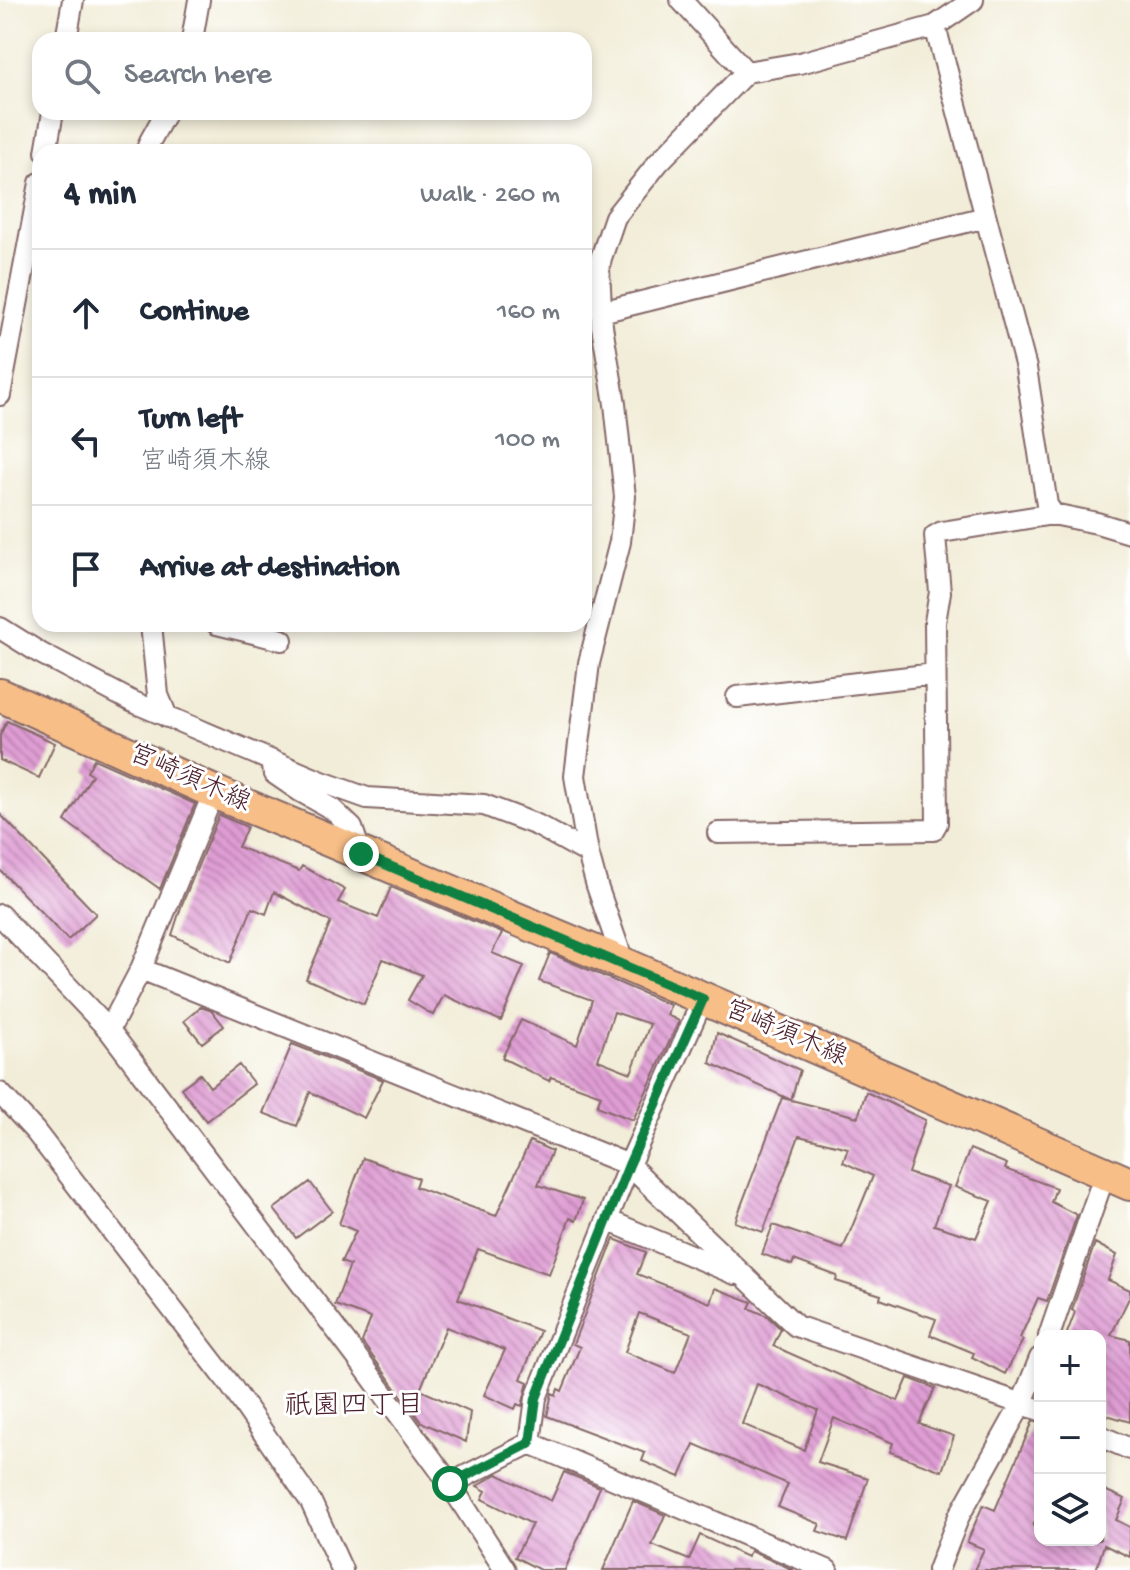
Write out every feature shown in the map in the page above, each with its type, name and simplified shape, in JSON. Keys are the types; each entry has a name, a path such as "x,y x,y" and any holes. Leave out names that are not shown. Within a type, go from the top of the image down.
{"main road":[{"name":"宮崎須木線","path":"0,695 214,792 624,964 1117,1179"}],"street":[{"path":"67,32 73,0"},
{"path":"193,32 199,0"},
{"path":"681,0 746,72"},
{"path":"624,964 588,853 575,776 589,663 620,542 625,497 615,404 602,326 599,269 592,257 615,217 658,163 746,72 800,63 935,26 973,0"},
{"path":"935,26 1026,368 1047,505 1053,514"},
{"path":"47,144 52,120"},
{"path":"149,144 162,120"},
{"path":"0,395 8,315 32,216"},
{"path":"601,312 986,217"},
{"path":"718,833 933,830 937,823 935,622 940,592 935,536 942,532 1053,514 1130,533"},
{"path":"0,628 131,701 270,761 367,798 484,805 537,825 588,853"},
{"path":"152,632 158,695 167,717"},
{"path":"250,632 282,640"},
{"path":"737,697 935,674"},
{"path":"270,761 275,774 332,809 352,828 361,854"},
{"path":"109,1030 141,969 214,792"},
{"path":"0,915 109,1030 362,1364 450,1484 505,1570"},
{"path":"141,969 629,1165 796,1326 1031,1406 959,1516 938,1570"},
{"path":"530,1443 536,1398 629,1165 703,999"},
{"path":"0,1093 35,1131 229,1383 311,1502 342,1570"},
{"path":"1052,1330 1117,1179"},
{"path":"607,1220 746,1278"},
{"path":"1106,1439 1130,1449"},
{"path":"450,1484 530,1443"},
{"path":"530,1443 827,1570"}],"building":[{"path":"7,721 55,743 39,778 0,760 0,735"},
{"path":"94,759 195,804 160,889 65,821 92,775 87,772"},
{"path":"0,814 96,914 68,940 0,870"},
{"path":"219,815 247,827 238,847 299,871 302,866 345,890 338,902 378,918 391,887 502,933 492,953 524,966 501,1021 444,995 433,1015 408,1000 422,975 383,959 364,1004 306,979 331,922 274,892 266,914 252,908 230,963 172,935"},
{"path":"550,953 670,1005 667,1015 679,1021 633,1120 597,1106 601,1095 551,1077 549,1081 502,1058 521,1020 577,1045 592,1000 539,981","holes":["614,1012 650,1024 631,1073 598,1060"]},
{"path":"201,1007 212,1011 224,1026 202,1043 184,1021"},
{"path":"717,1033 800,1070 791,1100 710,1063"},
{"path":"292,1044 383,1080 364,1118 310,1092 297,1126 263,1113"},
{"path":"239,1065 254,1084 206,1121 181,1088 200,1074 210,1087"},
{"path":"866,1092 925,1120 908,1173 949,1186 934,1225 976,1238 992,1201 955,1187 970,1149 1007,1164 1005,1169 1056,1188 1051,1202 1077,1215 1047,1301 1038,1298 1020,1338 1023,1340 1005,1374 972,1357 974,1353 930,1335 936,1319 880,1299 881,1295 836,1281 837,1276 794,1260 792,1265 762,1254 773,1225 843,1249 873,1176 843,1162 848,1148 799,1136 763,1232 735,1222 782,1098 858,1117"},
{"path":"530,1141 552,1151 538,1185 583,1200 576,1221 570,1218 549,1274 478,1249 458,1299 540,1331 521,1379 528,1382 522,1406 517,1404 515,1409 484,1395 505,1350 446,1327 420,1390 470,1412 466,1442 421,1422 362,1342 371,1318 335,1305 350,1265 341,1262 356,1231 339,1224 363,1158 418,1178 415,1187 496,1216"},
{"path":"310,1182 332,1211 296,1238 274,1209"},
{"path":"614,1239 646,1252 637,1274 710,1303 715,1288 752,1302 749,1308 767,1316 781,1329 773,1346 898,1401 908,1378 935,1388 919,1424 954,1436 942,1471 890,1452 893,1443 834,1418 818,1462 868,1478 847,1541 817,1531 820,1524 778,1507 788,1484 694,1444 680,1477 642,1461 645,1453 547,1416 552,1393 556,1395 558,1389 562,1391 580,1347 573,1344","holes":["639,1313 691,1333 675,1373 625,1352","757,1384 818,1410 804,1450 742,1424"]},
{"path":"1095,1243 1117,1255 1108,1280 1130,1290 1130,1296 1111,1335 1130,1340 1130,1422 1106,1415 1106,1330 1068,1330 1075,1312 1072,1310"},
{"path":"1034,1421 1034,1546 1104,1546 1096,1570 974,1570 984,1549 967,1542 983,1505 995,1510"},
{"path":"564,1472 600,1487 565,1570 540,1570 515,1557 532,1524 482,1499 486,1491 477,1486 497,1474 551,1501"},
{"path":"1106,1491 1125,1499 1116,1520 1130,1527 1130,1557 1106,1546"},
{"path":"633,1501 665,1515 652,1545 689,1560 700,1535 747,1557 750,1551 794,1570 603,1570"}],"district":[{"name":"祇園四丁目","path":"354,1407"}],"route":[{"path":"361,854 703,999 629,1165 536,1398 530,1443 450,1484"}]}
